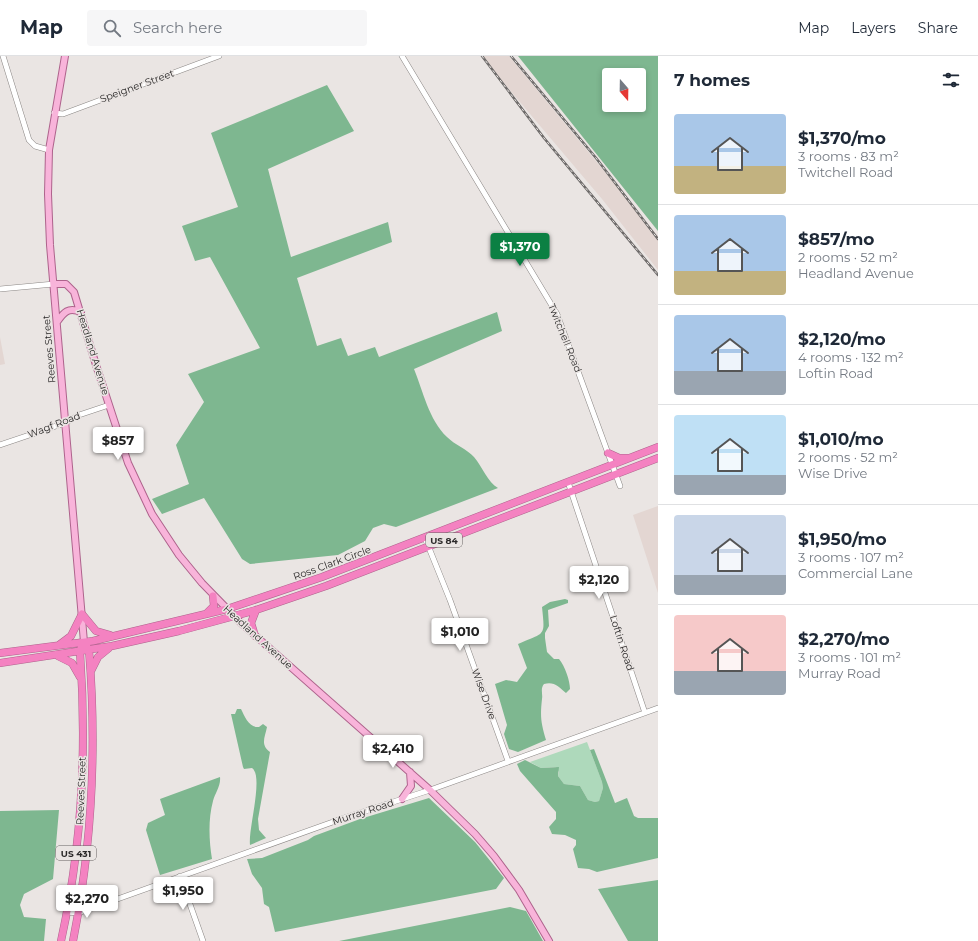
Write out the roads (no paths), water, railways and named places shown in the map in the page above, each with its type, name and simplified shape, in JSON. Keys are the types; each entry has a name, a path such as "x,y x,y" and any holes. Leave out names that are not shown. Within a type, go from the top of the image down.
{"highway":[{"name":"Ross Clark Circle","path":"0,653 84,642 227,609 309,582 658,448"},
{"path":"608,454 619,458 630,458"},
{"name":"Ross Clark Circle","path":"0,663 56,656 112,646 179,632 234,617 312,591 658,458"},
{"path":"205,615 214,606 213,596"},
{"path":"255,636 251,623 256,610"},
{"path":"58,646 71,636 82,614 96,631 114,636"},
{"name":"Reeves Street","path":"73,941 83,888 92,794 91,673 89,650 84,642"},
{"name":"Reeves Street","path":"62,941 77,845 82,777 82,681 80,652 84,642"},
{"path":"91,673 98,657 112,646"},
{"name":"US 431","path":"56,656 72,663 82,681"},
{"path":"83,888 88,899 103,904"}],"main road":[{"name":"Reeves Street","path":"65,56 54,113 49,150 48,194 65,423 84,642"},
{"name":"Headland Avenue","path":"54,284 62,283 73,289 128,463 152,514 179,555 213,596 234,617 430,790 475,834 497,860 522,895 549,941"},
{"path":"57,322 67,310 72,309 81,312"},
{"path":"402,799 410,786 410,772"}],"street":[{"path":"2,56 29,140 35,146 49,150"},
{"name":"Speigner Street","path":"54,113 63,114 220,56"},
{"name":"Twitchell Road","path":"402,56 557,314 569,342 620,486"},
{"path":"0,289 54,284"},
{"name":"Wagf Road","path":"0,445 65,423 79,415 109,405"},
{"name":"Loftin Road","path":"568,482 645,712"},
{"name":"Wise Drive","path":"425,538 450,600 508,761"},
{"name":"Murray Road","path":"67,912 78,913 344,818 430,790 658,708"},
{"path":"180,876 203,941"}],"railway":[{"path":"482,56 544,138 658,275"},
{"path":"511,56 596,158 658,239"}]}
